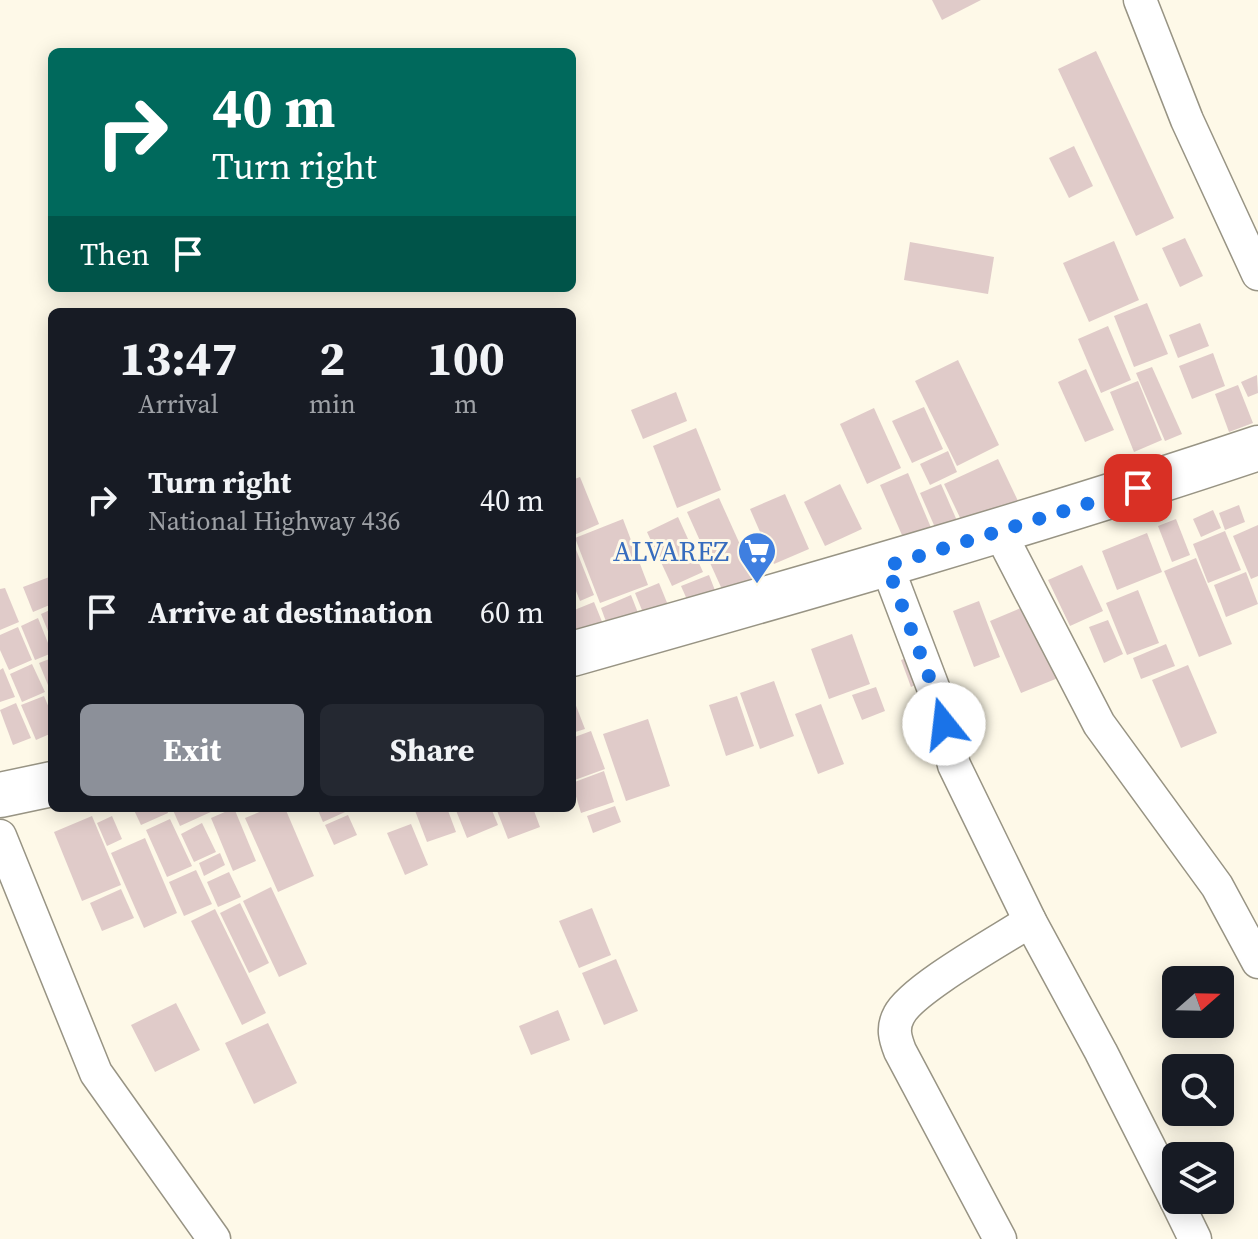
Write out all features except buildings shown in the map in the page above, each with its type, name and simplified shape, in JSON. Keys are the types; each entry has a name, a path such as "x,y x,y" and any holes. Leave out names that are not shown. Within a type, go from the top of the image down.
{"main road":[{"path":"576,653 887,566 1258,448"},
{"path":"0,795 48,785"}],"street":[{"path":"1140,0 1187,120 1258,274"},
{"path":"999,531 1099,724 1217,886 1258,962"},
{"path":"887,566 939,703 954,765 1030,921 1162,1172"},
{"path":"0,836 96,1073 214,1239"},
{"path":"1000,1239 900,1051 894,1037 895,1023 900,1011 921,991 1030,921"},
{"path":"1183,1214 1195,1239"}],"place":[{"name":"ALVAREZ","path":"757,585"}],"route":[{"path":"944,724 939,703 887,566 1138,488"}]}
